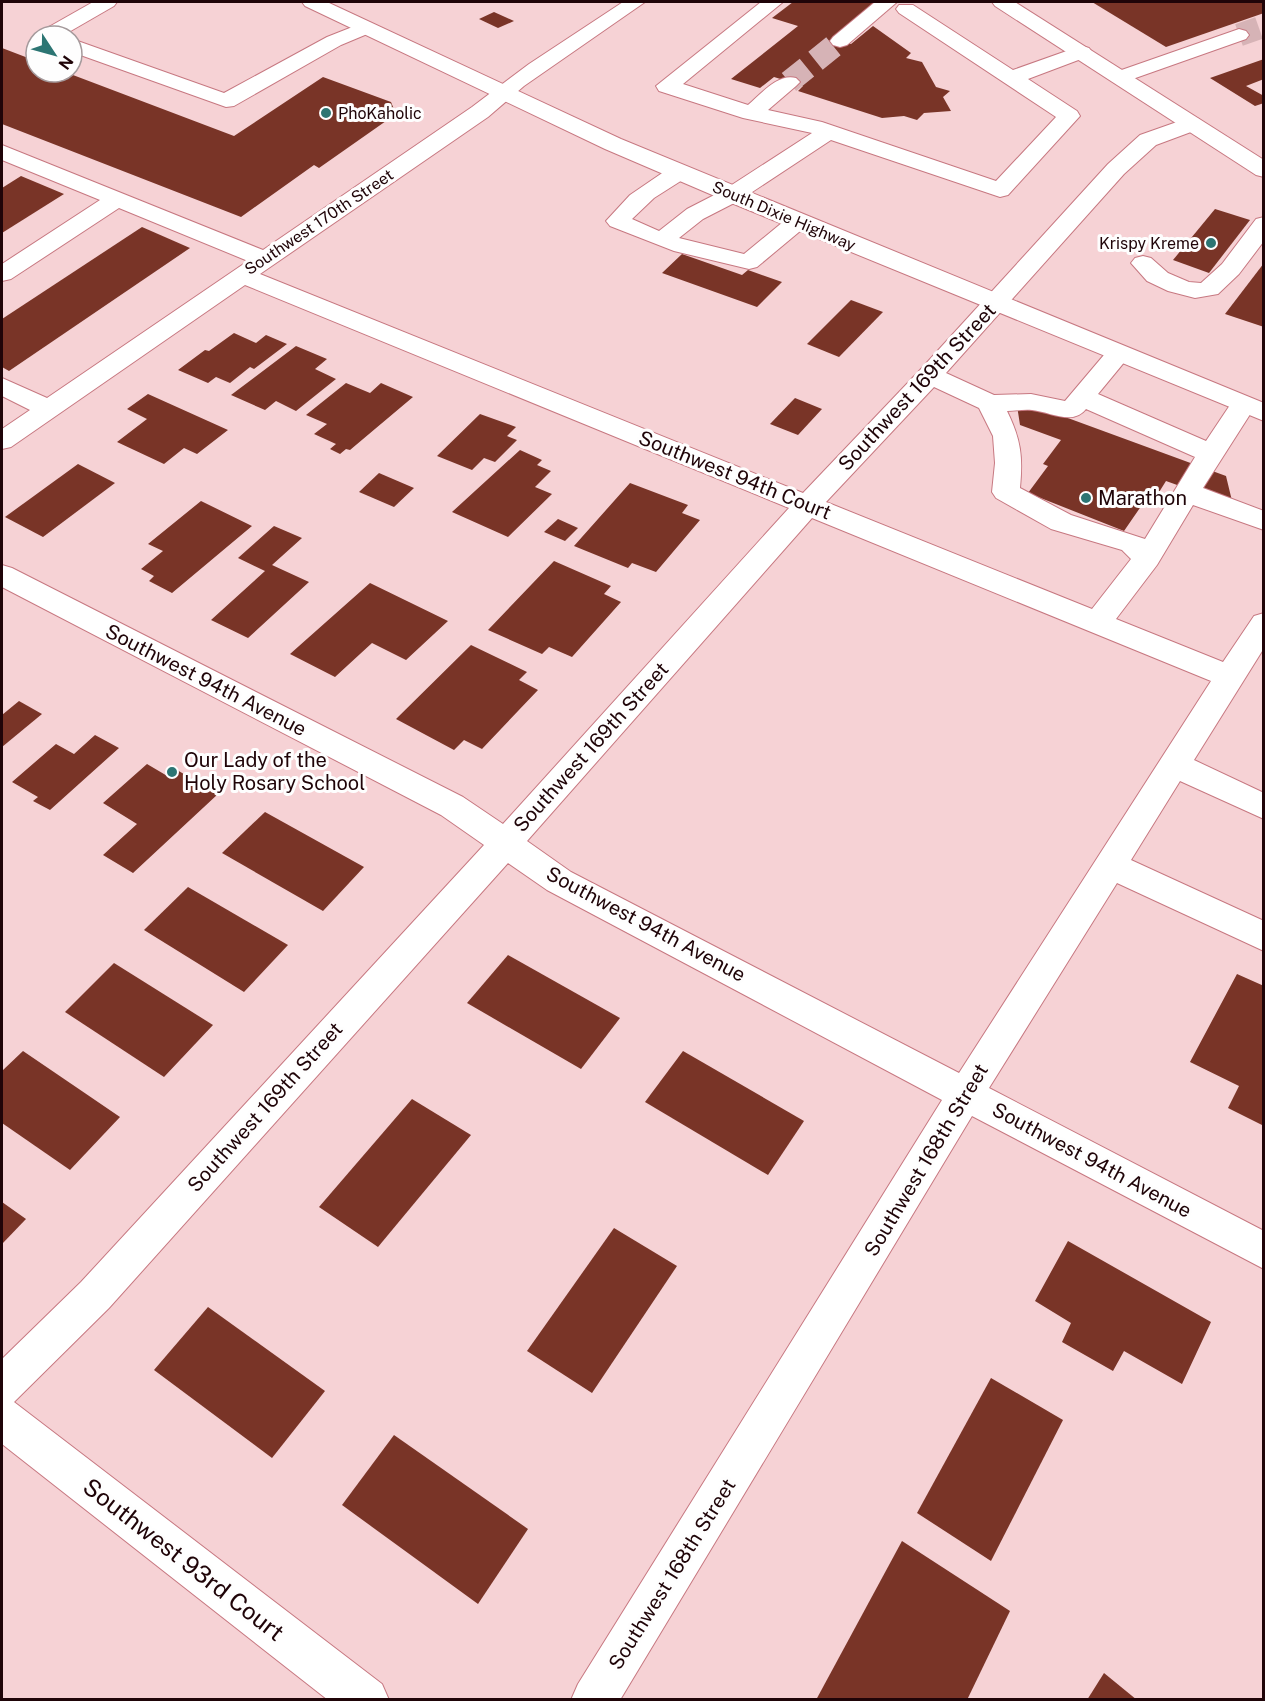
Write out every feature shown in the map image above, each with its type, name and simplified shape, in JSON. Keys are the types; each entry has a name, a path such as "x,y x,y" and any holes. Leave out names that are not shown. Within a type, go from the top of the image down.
{"main road":[{"path":"68,24 107,2"},
{"name":"South Dixie Highway","path":"312,2 501,92 732,195 1253,409"},
{"name":"Southwest 170th Street","path":"2,441 241,274 461,125 501,92 635,2"},
{"path":"773,2 666,86 751,113 830,132 1000,190 1069,116 896,5 840,41"},
{"path":"1002,2 1263,170"},
{"path":"84,49 226,101 334,41 365,28"},
{"path":"1120,77 1239,34"},
{"path":"1012,78 1082,52"},
{"path":"751,113 789,82"},
{"name":"Southwest 169th Street","path":"2,1387 95,1295 506,843 808,504 930,375 1132,152 1148,140 1191,124"},
{"path":"663,239 696,214 732,195 830,132"},
{"path":"2,152 264,259"},
{"path":"679,172 626,208 618,221 704,254 749,262 797,222"},
{"path":"2,274 118,199"},
{"path":"1143,263 1150,274 1165,281 1188,289 1208,290 1221,279 1260,215"},
{"name":"Southwest 94th Court","path":"241,274 1230,677"},
{"path":"930,375 990,403 1031,402 1071,410 1118,354"},
{"path":"2,386 47,408"},
{"path":"1082,397 1210,453"},
{"path":"990,403 1006,436 1009,463 1006,492 1060,522 1132,543 1147,558"},
{"path":"1098,622 1147,558 1210,453 1253,409"},
{"path":"1188,493 1263,521"},
{"name":"Southwest 94th Avenue","path":"2,575 452,806 559,880 1263,1251"},
{"name":"Southwest 168th Street","path":"594,1700 966,1093 1263,623"},
{"path":"1175,765 1263,807"},
{"path":"1111,865 1263,937"},
{"name":"Southwest 93rd Court","path":"2,1418 366,1700"}],"building":[{"path":"793,2 879,2 834,39 851,44 873,26 911,53 906,58 922,62 936,87 950,91 943,97 951,111 924,113 917,120 904,116 882,118 798,91 803,86 774,77 760,88 731,79 798,26 772,18"},
{"path":"1092,2 1264,2 1264,13 1166,47"},
{"path":"494,12 514,21 498,28 479,19"},
{"path":"2,48 24,56 24,84 84,84 84,79 234,136 323,77 391,102 396,114 319,168 314,165 241,217 2,124"},
{"path":"1264,59 1264,79 1246,86 1264,96 1264,103 1255,106 1210,78"},
{"path":"21,176 64,194 2,233 2,188"},
{"path":"1215,209 1250,220 1209,273 1173,260"},
{"path":"142,227 190,248 9,371 2,367 2,319"},
{"path":"682,254 742,275 748,270 782,282 757,307 662,273"},
{"path":"1264,263 1264,327 1225,314"},
{"path":"851,300 883,312 839,357 807,344"},
{"path":"234,333 256,343 266,335 287,344 254,369 250,367 230,383 216,377 208,383 178,370 205,350 209,351"},
{"path":"296,346 327,359 315,369 336,379 296,411 276,401 265,410 231,395"},
{"path":"346,383 370,393 381,383 413,397 350,450 346,449 340,454 330,449 336,444 314,434 327,424 306,415"},
{"path":"148,394 228,430 197,454 184,448 164,464 117,442 147,419 127,409"},
{"path":"795,398 822,409 798,435 770,424"},
{"name":"Marathon","path":"1016,399 1226,476 1233,505 1166,481 1151,505 1144,502 1124,531 1028,493 1048,466 1043,464 1061,440 1020,425"},
{"path":"480,414 516,427 507,436 517,440 495,462 484,458 472,470 437,456"},
{"path":"520,450 542,460 537,465 551,471 535,487 552,494 508,537 452,512"},
{"path":"78,464 115,483 43,537 5,517"},
{"path":"379,473 414,488 394,507 359,492"},
{"path":"630,483 688,505 682,513 700,520 656,572 632,563 628,568 574,546"},
{"path":"201,501 252,526 172,593 149,581 154,576 141,569 163,551 148,544"},
{"path":"558,519 578,528 565,541 544,532"},
{"path":"274,526 302,538 272,565 309,582 248,638 211,620 265,571 238,558"},
{"path":"554,561 611,586 604,594 621,602 572,657 549,647 542,654 488,630"},
{"path":"370,583 448,621 406,660 372,643 335,677 290,654"},
{"path":"471,645 527,672 519,680 538,690 482,749 464,740 454,750 396,719"},
{"path":"19,701 42,714 2,747 2,715"},
{"path":"95,735 119,748 50,810 33,801 38,797 12,782 56,744 74,754"},
{"path":"147,764 169,777 177,770 218,794 133,873 103,855 137,824 103,803"},
{"path":"265,812 364,867 323,911 222,853"},
{"path":"188,887 288,945 244,992 144,930"},
{"path":"508,955 620,1018 581,1069 467,1003"},
{"path":"114,963 213,1025 164,1077 65,1012"},
{"path":"1237,974 1264,986 1264,1126 1228,1108 1239,1086 1190,1062"},
{"path":"23,1051 120,1117 70,1170 2,1123 2,1071"},
{"path":"683,1051 804,1121 768,1175 645,1102"},
{"path":"412,1099 471,1135 378,1247 319,1207"},
{"path":"2,1202 26,1219 2,1244"},
{"path":"614,1228 677,1266 592,1393 527,1351"},
{"path":"1068,1241 1211,1322 1182,1384 1124,1351 1113,1371 1062,1342 1071,1323 1035,1301"},
{"path":"208,1307 325,1391 272,1458 154,1370"},
{"path":"991,1378 1063,1420 991,1561 917,1513"},
{"path":"394,1435 528,1529 478,1604 342,1505"},
{"path":"902,1541 1010,1611 967,1700 816,1700"},
{"path":"1104,1673 1137,1700 1087,1700"}],"tunnel":[{"path":"1239,35 1259,28"},
{"path":"789,82 840,41"}],"place":[{"name":"PhoKaholic","path":"326,113"},
{"name":"Krispy Kreme","path":"1211,243"},
{"name":"Marathon","path":"1086,498"},
{"name":"Our Lady of the Holy Rosary School","path":"172,772"}]}
